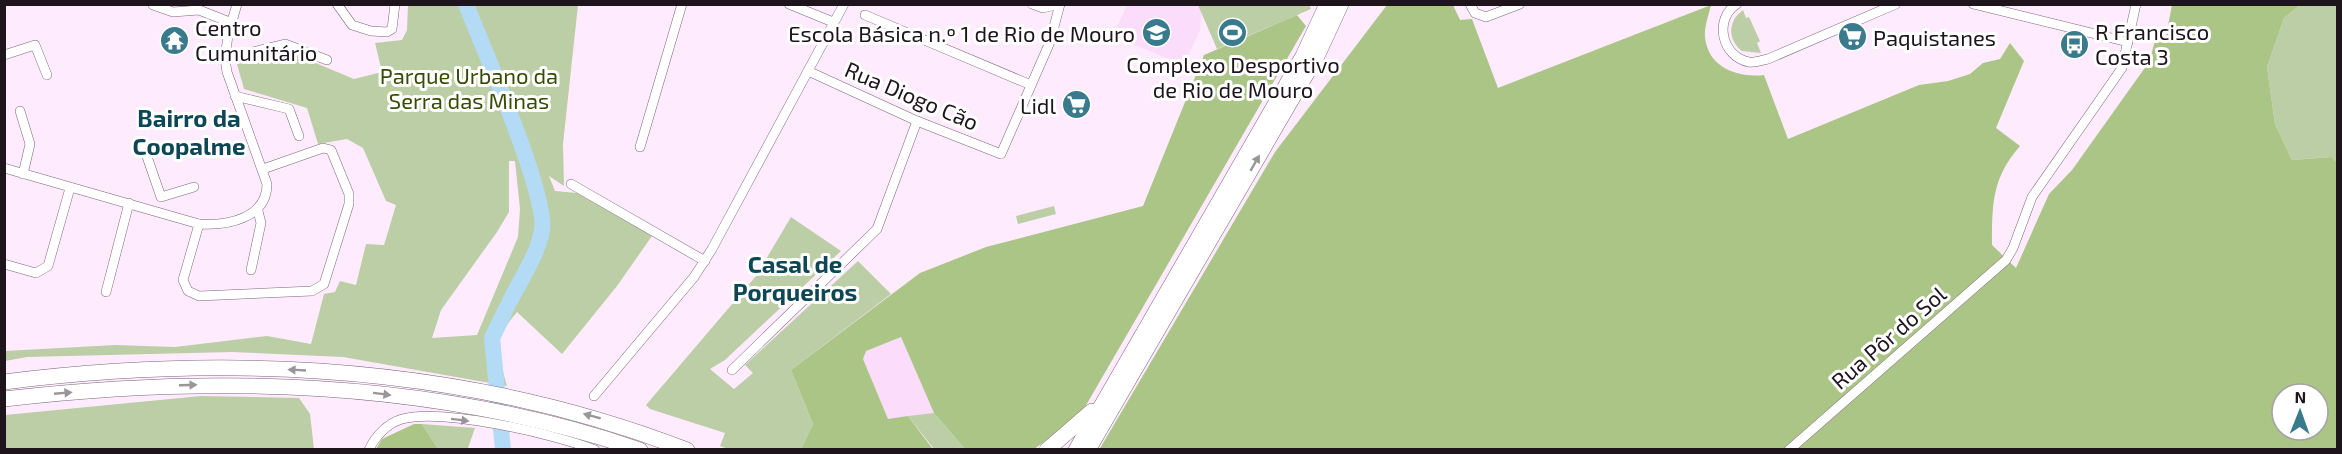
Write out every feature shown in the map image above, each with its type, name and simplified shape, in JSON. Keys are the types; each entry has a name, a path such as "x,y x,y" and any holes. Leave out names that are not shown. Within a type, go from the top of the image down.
{"highway":[{"path":"1076,450 1303,56 1327,4"},
{"path":"1088,450 1318,54 1341,4"},
{"path":"4,382 131,370 259,369 356,374 475,389 530,400 603,419 687,450"},
{"path":"4,399 129,387 269,385 355,391 472,404 525,422 640,450"},
{"path":"1047,450 1084,420 1108,393"}],"street":[{"path":"4,168 199,224 215,225 258,211 267,197 263,169 225,59 237,4"},
{"path":"337,4 352,25 387,32 393,29 395,4"},
{"path":"640,147 682,4"},
{"path":"789,4 833,22"},
{"path":"594,396 705,261 734,214 844,4"},
{"path":"865,15 1031,85 1059,18 1058,4 1043,8 1032,4"},
{"path":"1470,4 1475,13 1486,17 1520,4"},
{"path":"1737,4 1723,20 1722,35 1733,52 1750,62 1768,59 1896,4"},
{"path":"1972,4 2128,42 2136,4"},
{"path":"153,5 173,12 200,10 232,23"},
{"name":"Rua Pôr do Sol","path":"1789,450 2000,266 2011,252 2032,197 2114,83 2122,68 2128,42"},
{"path":"225,59 285,44 327,60"},
{"path":"4,55 35,45 47,75"},
{"name":"Rua Diogo Cão","path":"808,71 917,121 1001,154 1031,85"},
{"path":"236,96 290,109 299,136"},
{"path":"20,111 30,144 23,174"},
{"path":"732,370 877,229 917,121"},
{"path":"144,148 160,197 160,211"},
{"path":"199,224 183,280 188,291 199,296 312,291 324,284 349,204 349,194 331,150 323,148 263,169"},
{"path":"571,184 705,261"},
{"path":"160,197 194,187"},
{"path":"4,264 36,273 48,266 70,188"},
{"path":"105,292 129,203"},
{"path":"251,270 261,223 258,211"},
{"path":"369,450 380,433 395,423 410,418 445,418 484,423 525,422 595,450"}],"shaded area":[{"name":"Escola Básica n.º 1 de Rio de Mouro","path":"1127,5 1202,5 1200,30 1184,65 1113,36"},
{"path":"901,337 934,413 888,419 863,359 866,351"}],"green space":[{"name":"Complexo Desportivo de Rio de Mouro","path":"1309,4 1311,9 1217,49 1198,5"},
{"name":"Parque Urbano da Serra das Minas","path":"408,5 578,5 563,144 564,186 549,176 555,191 577,193 652,236 617,286 562,354 517,312 502,332 498,347 507,386 343,357 232,352 27,357 5,361 5,351 115,345 175,347 267,336 311,344 324,294 335,292 340,281 356,285 366,244 384,245 396,205 386,201 363,148 347,139 318,144 307,108 244,89 237,64 287,51 354,79 382,72 375,43 402,40 407,30","holes":["509,161 515,161 520,209 518,237 477,335 432,338 441,310 509,212"]},
{"path":"1387,5 1453,5 1460,20 1472,19 1498,88 1711,5 1705,33 1707,48 1718,63 1726,69 1744,75 1764,75 1788,139 1919,85 1948,81 1970,74 1983,63 2000,59 2010,43 2024,61 1996,128 2020,146 2004,169 1999,181 1993,204 1992,245 2016,268 2049,194 2072,170 2149,62 2157,34 2166,36 2172,5 2300,5 2284,18 2267,67 2275,124 2292,160 2331,157 2337,162 2337,449 1099,450 1275,152"},
{"path":"2300,5 2337,5 2337,162 2331,157 2292,160 2275,124 2267,67 2284,18"},
{"path":"1743,10 1746,18 1749,17 1760,41 1757,43 1761,53 1742,51 1734,41 1732,25 1734,19"},
{"path":"1297,15 1306,26 1085,407 1066,427 1034,449 965,449 934,413 901,337 866,351 863,359 888,419 908,416 932,448 801,449 813,424 791,370 920,273 986,247 1143,206 1204,55"},
{"path":"1054,206 1056,214 1018,224 1016,216"},
{"path":"791,217 841,251 725,360 710,369 734,389 753,373 745,365 858,261 891,294 791,370 813,424 801,449 728,449 720,446 725,433 650,409 646,405 756,276"},
{"path":"201,396 299,398 310,414 314,449 5,449 5,415"},
{"path":"934,413 965,449 934,449 908,416"},
{"path":"414,424 422,424 438,449 376,449 382,439"},
{"path":"422,424 475,428 468,448 438,449"}],"waterway":[{"path":"466,4 525,154 541,212 542,230 537,248 510,301"},
{"path":"503,450 492,338 507,307"}],"place":[{"name":"Complexo Desportivo de Rio de Mouro","path":"1233,32"},
{"name":"Escola Básica n.º 1 de Rio de Mouro","path":"1156,33"},
{"name":"Paquistanes","path":"1852,37"},
{"name":"Centro Cumunitário","path":"174,40"},
{"name":"R Francisco Costa 3","path":"2074,44"},
{"name":"Lidl","path":"1077,105"}],"district":[{"name":"Bairro da Coopalme","path":"189,131"},
{"name":"Casal de Porqueiros","path":"795,277"}]}
